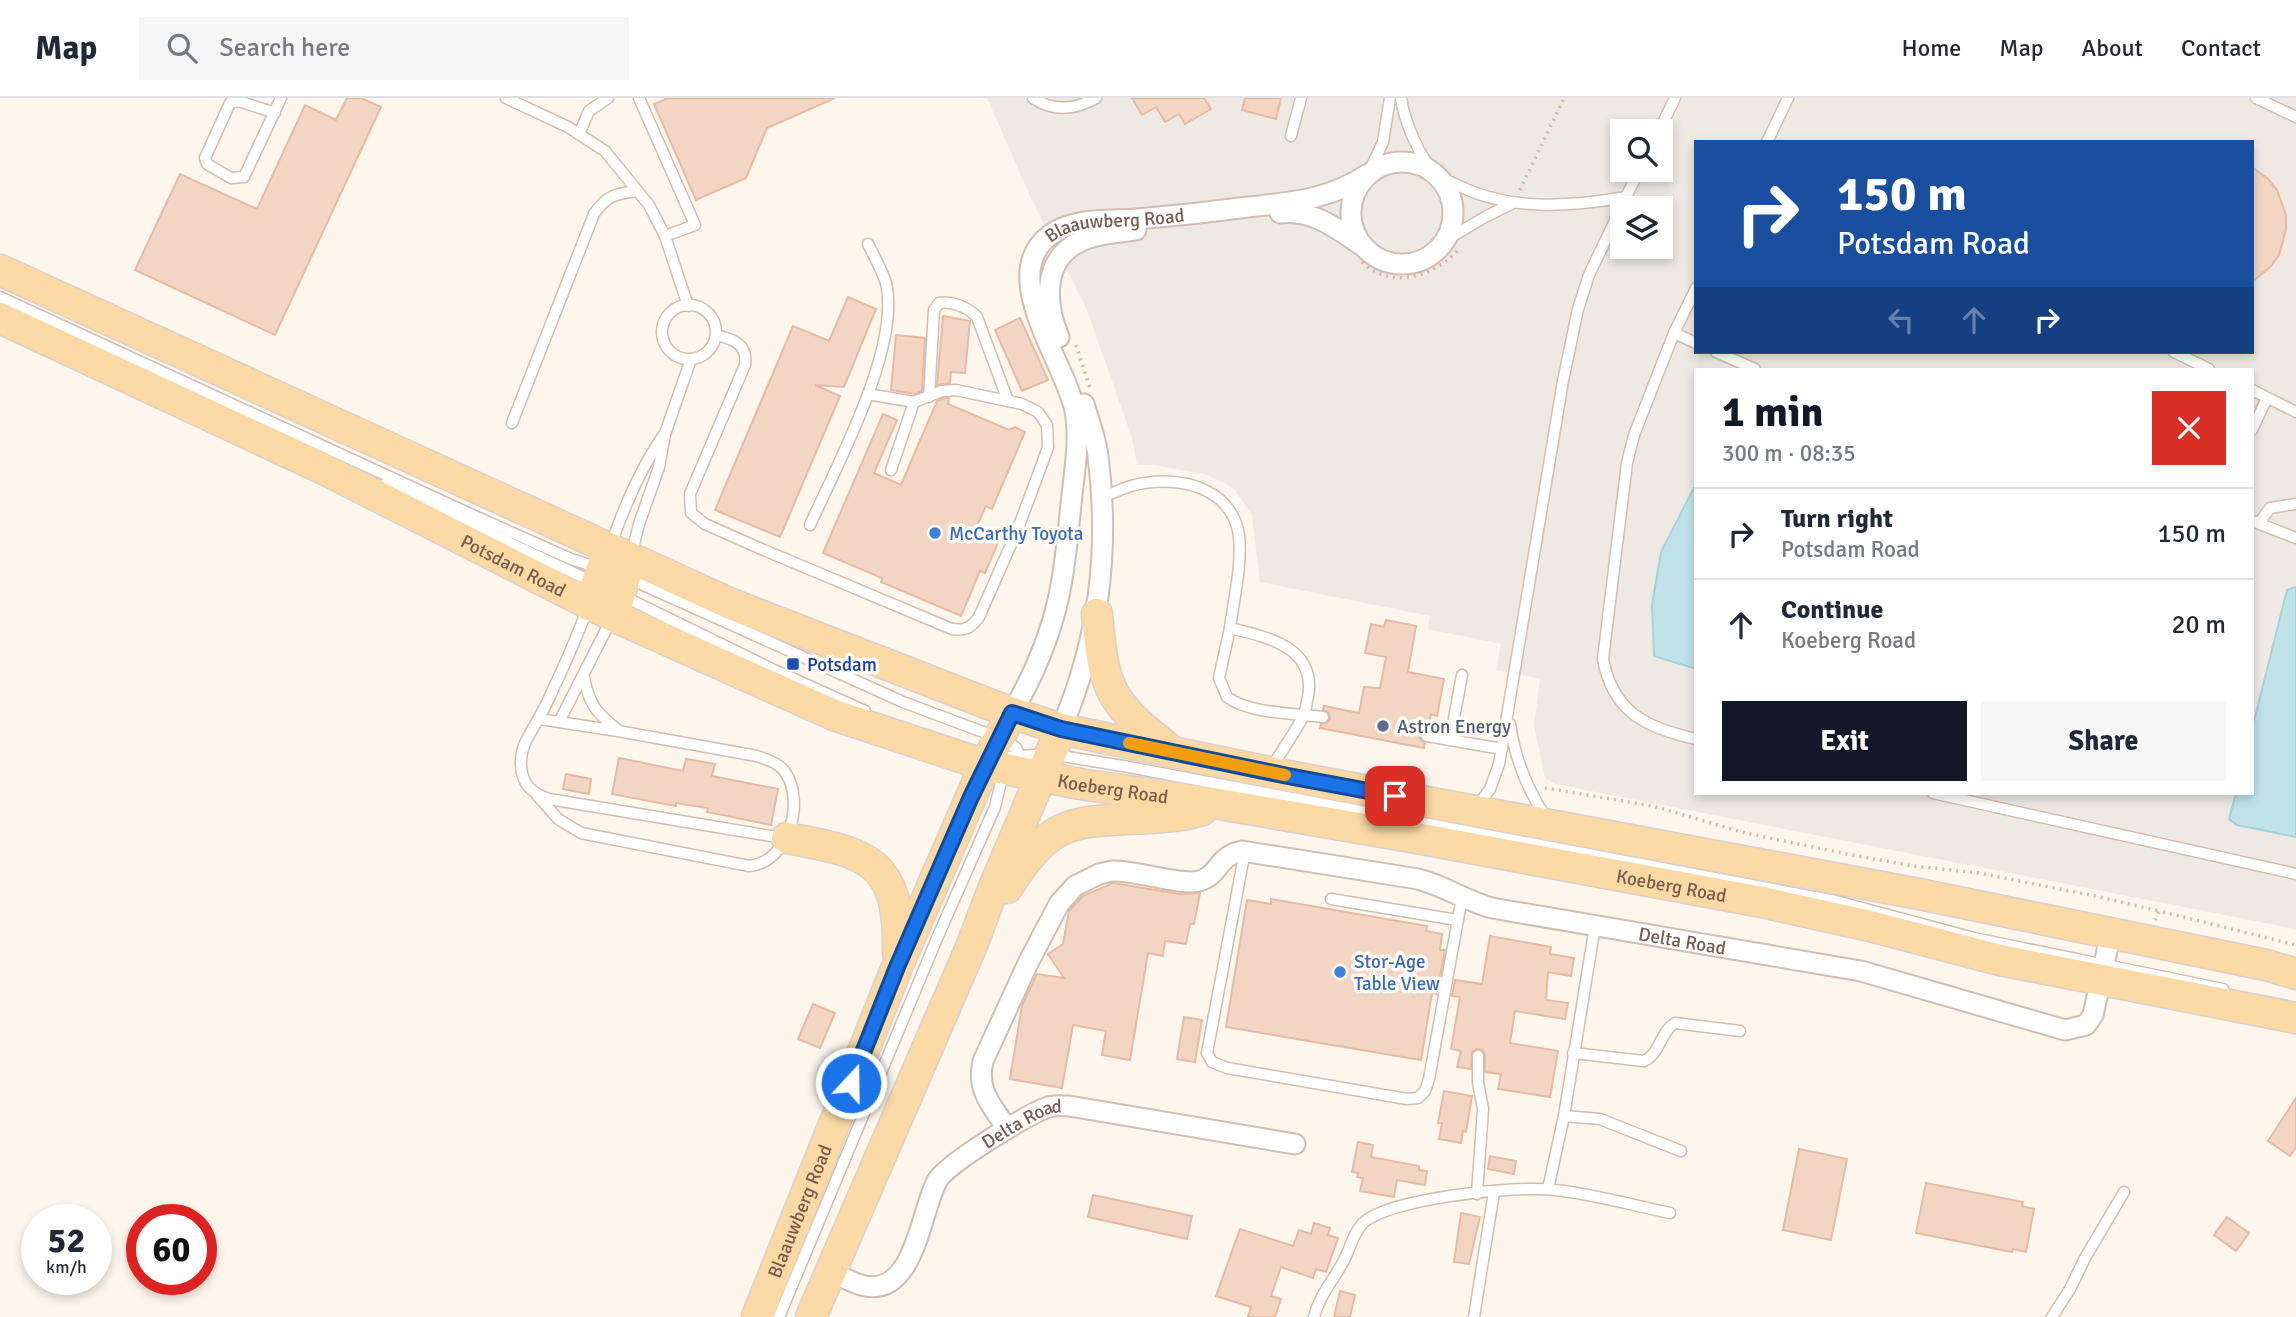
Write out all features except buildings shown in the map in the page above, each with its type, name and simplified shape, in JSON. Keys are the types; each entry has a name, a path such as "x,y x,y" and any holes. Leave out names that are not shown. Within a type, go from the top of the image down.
{"main road":[{"name":"Potsdam Road","path":"0,270 611,582 834,715 1014,755"},
{"name":"Potsdam Road","path":"0,318 328,471 611,582 731,604 1014,755"},
{"path":"1097,614 1103,666 1111,692 1126,713 1174,752"},
{"name":"Koeberg Road","path":"1014,755 1174,752 2111,932 2266,965 2296,974"},
{"name":"Koeberg Road","path":"1014,755 1219,804 1762,902 1874,927 2000,960 2103,972 2296,1018"},
{"name":"Blaauwberg Road","path":"811,1317 972,945 992,892 1014,755"},
{"name":"Blaauwberg Road","path":"757,1317 897,967 1014,755"},
{"path":"972,945 1026,860 1042,842 1060,830 1093,820 1181,816 1219,804"},
{"path":"787,838 849,852 879,871 890,887 897,908 897,967"}],"street":[{"path":"1410,162 1425,166 1437,175 1451,195 1454,243 1410,264 1388,263 1361,253 1351,208 1360,184 1368,174 1388,164 1410,162"},
{"name":"Blaauwberg Road","path":"1014,755 1029,684 1048,635 1065,565 1077,426 1069,390 1035,311 1029,287 1032,259 1047,236 1065,225 1302,201 1348,188 1368,174"},
{"name":"Blaauwberg Road","path":"1014,755 1081,674 1097,614 1103,563 1098,454 1084,402 1054,324 1049,303 1049,279 1054,270 1068,250 1081,241 1102,234 1287,212 1307,214 1326,221 1361,253"},
{"path":"1032,259 1054,270"},
{"path":"1007,1129 985,1094 979,1076 983,1061 1029,961 1066,894 1087,879 1112,871 1192,883 1206,879 1228,855 1245,851"},
{"name":"Delta Road","path":"1245,851 1418,879 1492,908 1861,971 2065,1030 2080,1028 2090,1021 2097,1002 2111,932"},
{"name":"Delta Road","path":"831,1271 865,1286 881,1286 893,1282 907,1264 942,1173 1007,1129 1047,1107 1061,1106 1296,1144"}],"lane":[{"path":"275,113 239,101 230,103 205,158 207,164 231,178 244,177 275,113 281,98"},
{"path":"506,98 579,134 605,151 649,205 665,236 688,306"},
{"path":"579,134 589,111 608,98"},
{"path":"639,98 695,225 665,236"},
{"path":"1033,98 1041,103 1070,109 1096,98"},
{"path":"1291,136 1301,98"},
{"path":"1368,174 1382,142 1390,98"},
{"path":"1401,98 1403,113 1415,141 1437,175 1472,192 1514,203 1576,204 1610,199"},
{"path":"1665,119 1675,98"},
{"path":"1768,140 1788,98"},
{"path":"2256,98 2296,117"},
{"path":"512,423 594,214 603,201 616,194 637,191"},
{"path":"1454,243 1485,216 1514,203"},
{"path":"1474,810 1495,778 1502,749 1570,345 1590,275 1610,232"},
{"path":"810,525 868,394 883,347 888,311 885,281 868,244"},
{"path":"1694,292 1674,333 1634,435 1627,463 1603,659 1606,676 1625,708 1663,732 1694,739"},
{"path":"0,297 571,559 774,670 880,717"},
{"path":"929,397 934,310 939,303 944,302 972,311 977,317 1008,401"},
{"path":"688,306 696,306 710,316 716,335 712,347 706,353 691,359 675,355 668,349 663,334 667,318 680,307 688,306"},
{"path":"0,307 611,582"},
{"path":"1674,333 1694,342"},
{"path":"716,335 738,342 746,359 690,495 691,513 695,519 952,629 966,629 979,617 1017,531 1048,447 1047,425 1038,412 1022,404 956,390 942,391 914,402 868,394"},
{"path":"1721,354 1753,368"},
{"path":"2178,354 2208,368"},
{"path":"539,719 618,730 757,756 775,762 791,783 792,811 787,838 774,857 762,864 750,866 581,833 558,819 529,789 521,766 526,739 539,719 639,524 659,467 665,434 691,359"},
{"path":"2254,391 2296,412"},
{"path":"2254,426 2267,398"},
{"path":"891,470 914,402"},
{"path":"559,722 584,677 611,582 621,516 650,455 665,434"},
{"path":"1101,498 1132,486 1168,482 1193,486 1219,497 1234,519 1239,546 1230,628 1219,678 1227,697 1248,707 1323,717"},
{"path":"2296,504 2270,508 2255,522 2296,538"},
{"path":"1230,628 1270,640 1295,653 1307,670 1310,686 1304,715 1269,771"},
{"path":"1450,740 1462,675"},
{"path":"584,677 587,695 595,709 618,730"},
{"path":"1508,713 1520,771 1529,792 1550,824"},
{"path":"1427,736 1502,749"},
{"path":"779,1317 938,936 995,807 1014,755 1213,782 1836,901 2103,972 2236,992"},
{"path":"537,795 787,838"},
{"path":"1942,795 2296,874"},
{"path":"1245,851 1207,1053 1212,1062 1227,1068 1407,1099 1418,1098 1425,1091 1429,1079 1462,897"},
{"path":"1331,899 1457,920"},
{"path":"1548,1189 1564,1116 1595,926"},
{"path":"1573,1053 1644,1060 1653,1056 1664,1033 1675,1023 1740,1031"},
{"path":"1477,1194 1483,1109 1478,1082 1478,1056"},
{"path":"1564,1116 1600,1119 1681,1152"},
{"path":"1314,1317 1317,1305 1363,1223 1389,1210 1439,1196 1532,1188 1670,1213"},
{"path":"1474,1317 1494,1192"},
{"path":"2052,1317 2124,1192"}],"path":[{"path":"1520,190 1563,98"},
{"path":"1361,253 1367,267 1386,275 1413,277 1434,271 1442,265 1454,243"},
{"path":"1074,340 1093,399"},
{"path":"1538,787 1653,806 1745,833 1842,853 1913,866 1979,873 2095,896 2296,945"},
{"path":"2152,925 2159,911"}],"shaded area":[{"path":"987,98 2296,98 2296,929 1555,784 1545,778 1534,725 1540,679 1496,670 1501,644 1428,629 1430,616 1260,582 1252,515 1235,490 1204,474 1154,465 1137,465 1132,438 1087,310 1030,196"}],"water":[{"path":"1694,488 1694,668 1654,656 1652,605 1661,552"},
{"path":"2296,587 2296,837 2237,825 2229,819 2235,795 2254,795 2254,721 2287,590"}],"slow traffic":[{"path":"1129,743 1285,775"}],"place":[{"name":"McCarthy Toyota","path":"935,533"},
{"name":"Potsdam","path":"793,664"},
{"name":"Astron Energy","path":"1383,726"},
{"name":"Stor-Age Table View","path":"1340,972"}],"route":[{"path":"851,1083 897,967 990,754 1012,713 1061,729 1395,796"}]}
